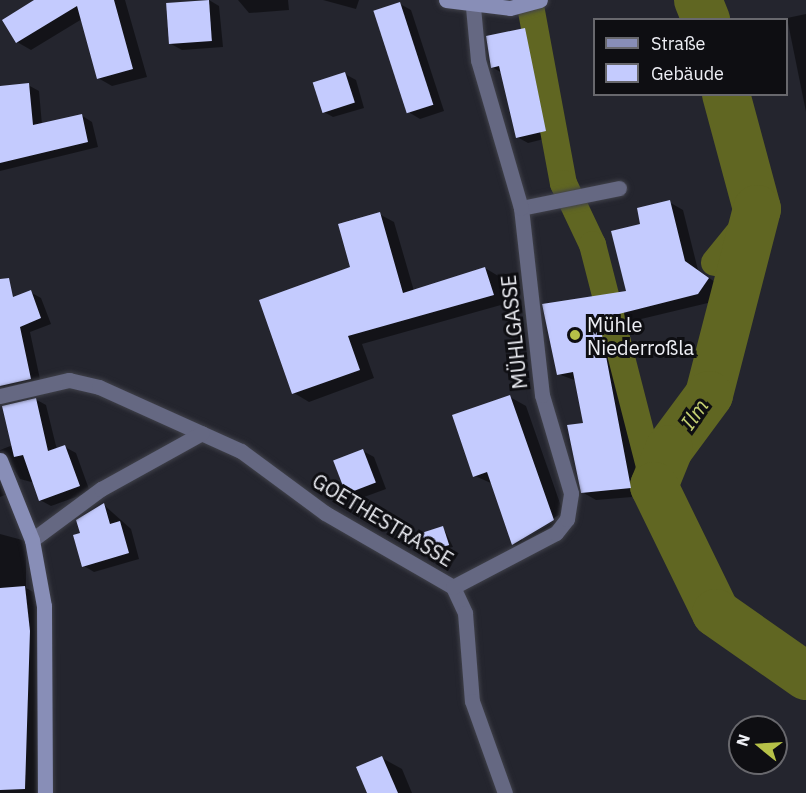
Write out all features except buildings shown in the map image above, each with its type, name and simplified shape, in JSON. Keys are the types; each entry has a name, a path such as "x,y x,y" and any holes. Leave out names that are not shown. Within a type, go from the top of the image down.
{"main road":[{"path":"446,0 473,8 510,8 540,0"},
{"path":"0,460 32,540 44,606 45,793"}],"street":[{"name":"MÜHLGASSE","path":"453,587 556,533 567,519 571,493 542,395 521,208 478,60 473,8"},
{"path":"521,208 619,188"},
{"name":"GOETHESTRASSE","path":"0,396 69,381 99,387 241,451 325,513 453,587 465,613 472,700 505,793"},
{"path":"32,540 101,489 202,433"}],"waterway":[{"path":"529,0 563,183 592,244 654,486"},
{"name":"Ilm","path":"698,0 705,18"},
{"name":"Ilm","path":"727,96 757,209 709,395 669,449 654,486 716,613 806,676"},
{"path":"714,262 757,209"}],"place":[{"name":"Mühle Niederroßla","path":"575,335"}]}
